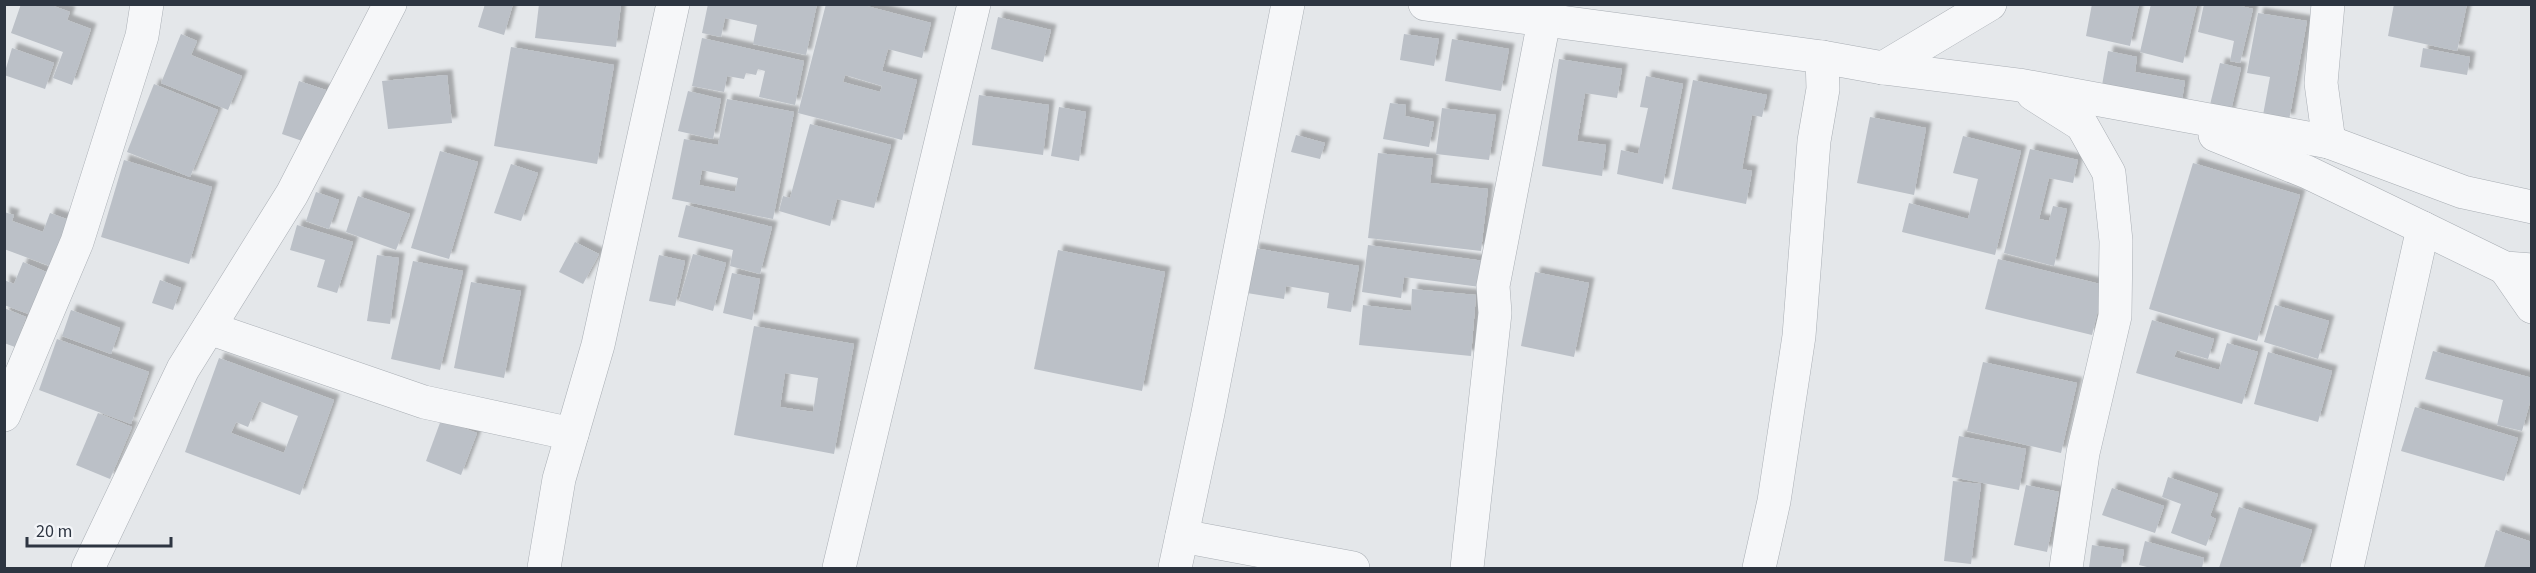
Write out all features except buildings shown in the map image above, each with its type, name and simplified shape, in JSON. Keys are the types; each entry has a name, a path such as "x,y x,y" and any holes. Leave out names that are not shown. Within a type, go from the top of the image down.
{"street":[{"path":"4,415 77,242 142,36 147,4"},
{"path":"88,568 183,369 292,194 390,4"},
{"path":"544,568 559,479 598,345 674,4"},
{"path":"839,568 974,4"},
{"path":"1175,568 1209,413 1288,4"},
{"path":"1425,4 1547,13 1883,68 2019,85 2149,108 2329,142 2463,192 2532,207"},
{"path":"1883,68 1990,4"},
{"path":"2328,4 2321,83 2329,142"},
{"path":"1467,568 1496,313 1493,286 1547,13"},
{"path":"1759,568 1774,501 1799,336 1814,141 1822,89 1822,57"},
{"path":"2019,85 2082,125 2109,173 2115,230 2115,316 2083,453 2066,568"},
{"path":"2149,108 2307,172 2423,228 2518,269 2532,307"},
{"path":"2347,568 2423,228"},
{"path":"209,328 424,402 572,434"},
{"path":"1182,536 1353,568"}]}
